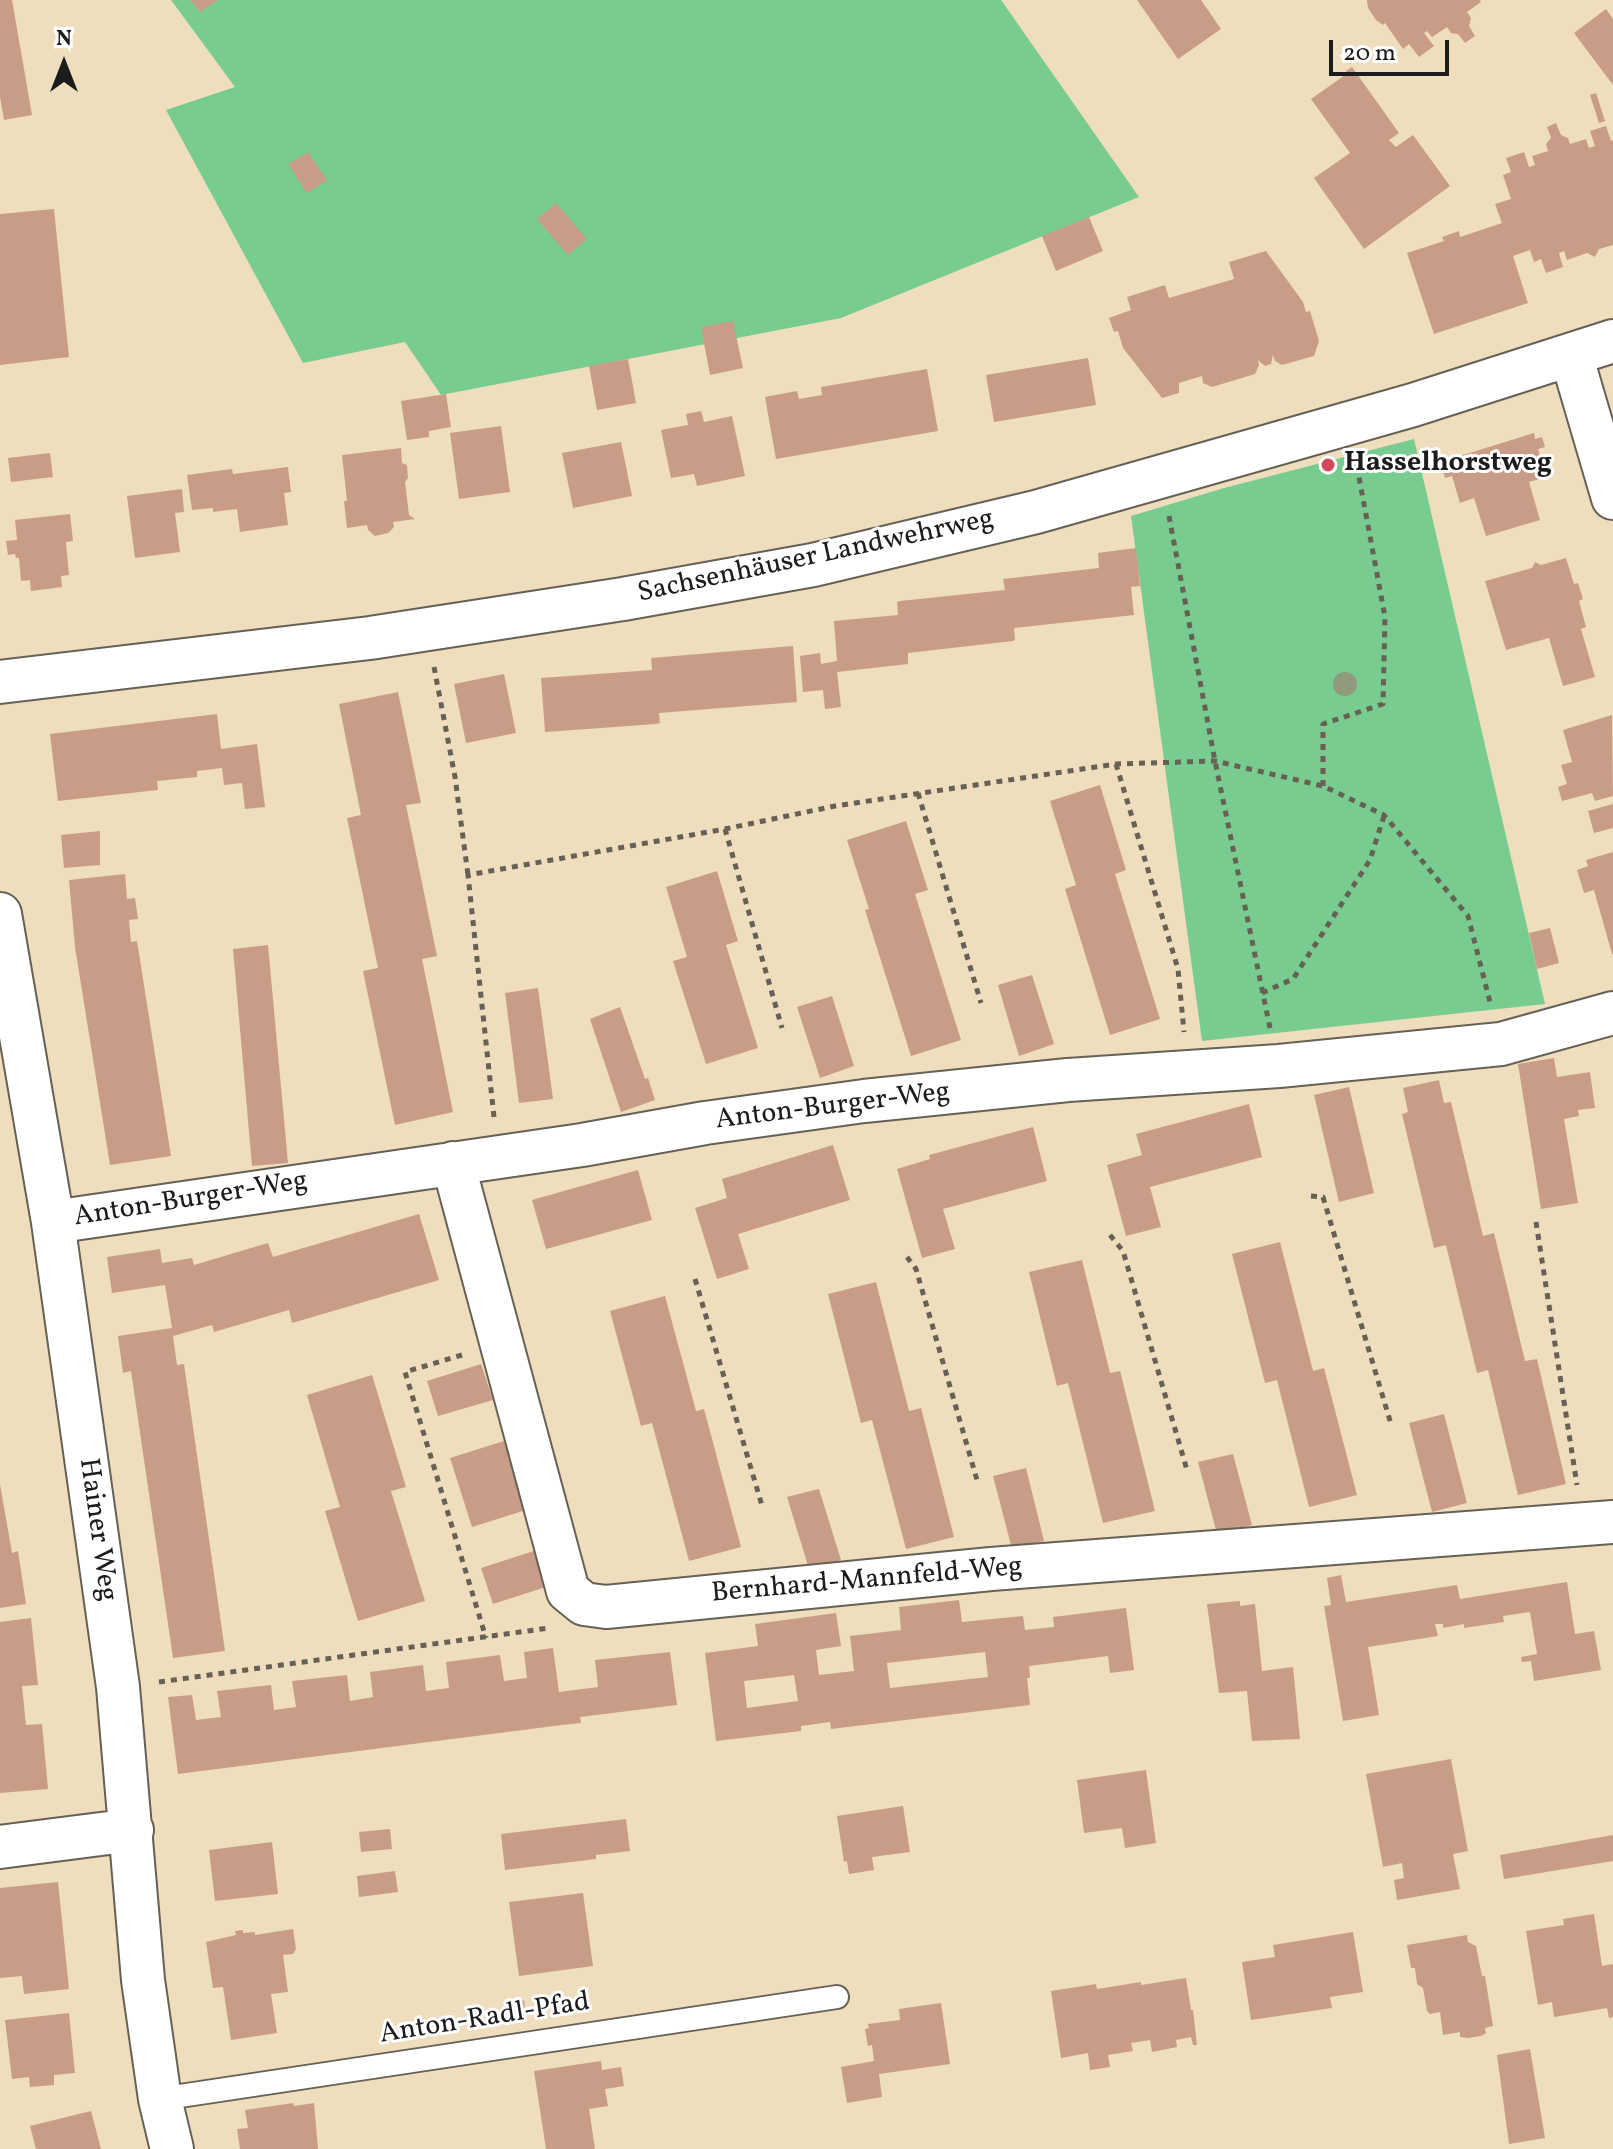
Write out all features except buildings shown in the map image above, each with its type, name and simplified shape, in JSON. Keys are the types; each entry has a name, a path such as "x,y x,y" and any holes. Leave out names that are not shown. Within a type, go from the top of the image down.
{"street":[{"name":"Sachsenhäuser Landwehrweg","path":"0,682 427,629 623,599 813,565 1036,512 1349,423 1613,341"},
{"path":"1571,355 1613,498"},
{"name":"Hainer Weg","path":"0,914 53,1222 118,1687 143,1980 160,2099 172,2149"},
{"name":"Anton-Burger-Weg","path":"53,1222 864,1101 1068,1080 1279,1066 1501,1044 1613,1013"},
{"path":"453,1163 568,1591 584,1604"},
{"name":"Bernhard-Mannfeld-Weg","path":"584,1604 606,1607 991,1569 1613,1522"},
{"path":"0,1847 132,1830"}],"lane":[{"name":"Anton-Radl-Pfad","path":"160,2099 828,1998"}],"path":[{"path":"1323,786 1323,724 1383,704 1385,617 1349,423"},
{"path":"1159,476 1175,534 1215,761 1279,1066"},
{"path":"427,629 455,777 498,1157"},
{"path":"468,875 918,793 1116,764 1215,761 1323,786 1384,815 1468,916 1501,1044"},
{"path":"1116,764 1178,969 1188,1073"},
{"path":"918,793 981,1003"},
{"path":"1262,993 1293,979 1370,860 1384,815"},
{"path":"725,829 782,1028"},
{"path":"1311,1196 1323,1197 1391,1424"},
{"path":"1536,1222 1578,1492"},
{"path":"1110,1235 1123,1251 1187,1470"},
{"path":"907,1257 916,1269 977,1480"},
{"path":"695,1279 763,1509"},
{"path":"486,1638 405,1372 502,1343"},
{"path":"118,1687 568,1625 584,1604"}],"green space":[{"path":"171,0 1001,0 1139,197 841,318 441,395 405,342 303,363 166,110 235,87"},
{"path":"1414,439 1545,1004 1202,1041 1131,516 1224,488"}],"place":[{"name":"Hasselhorstweg","path":"1328,465"}]}
